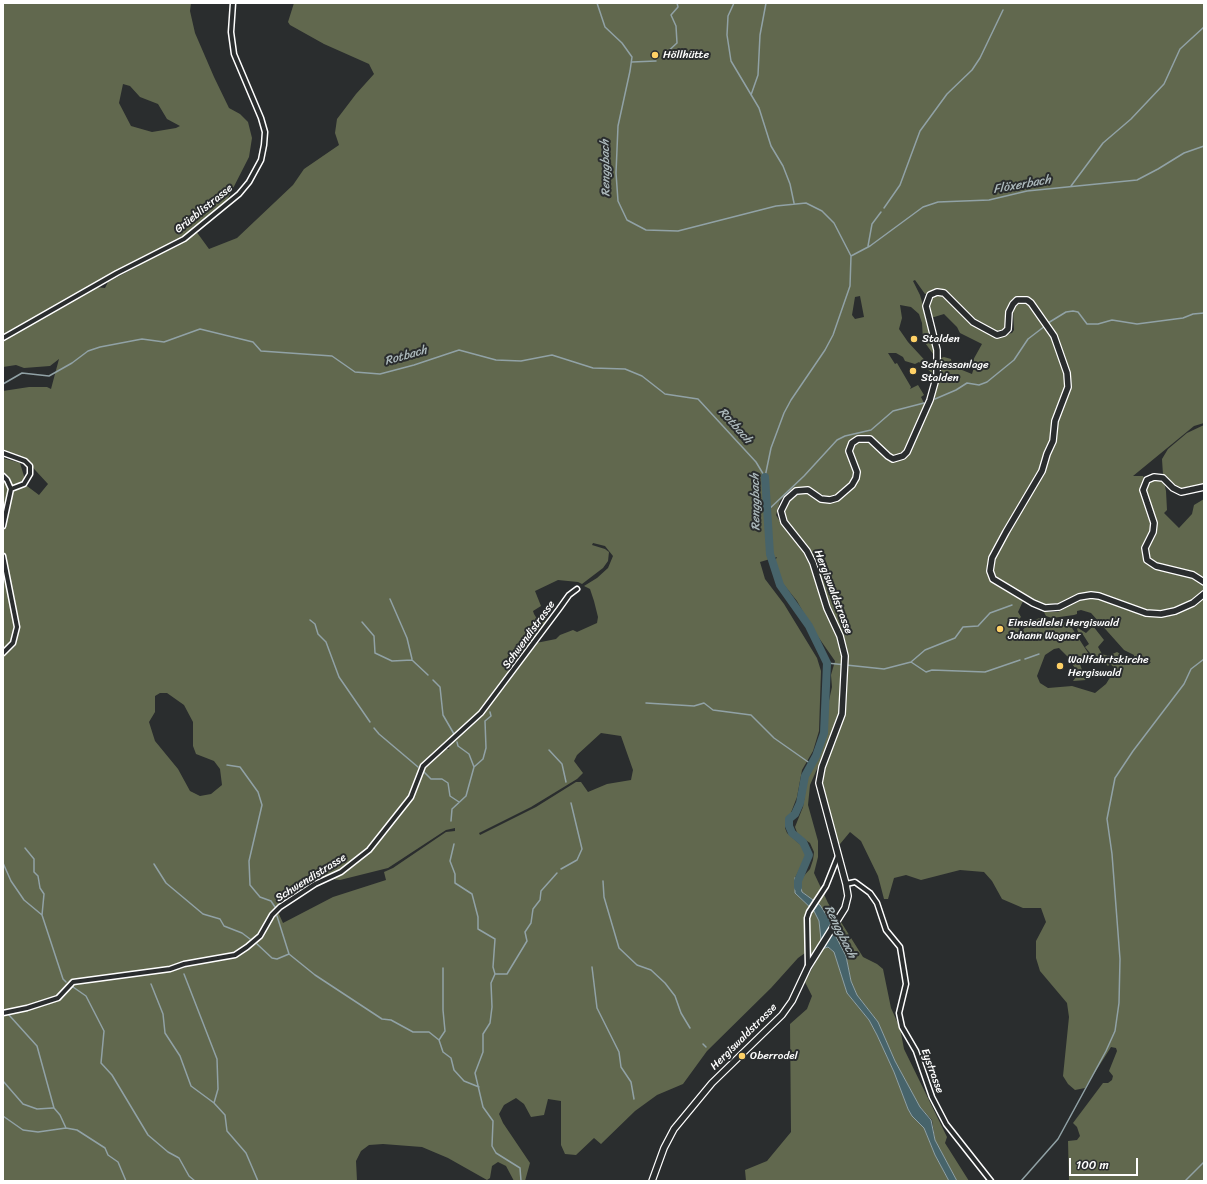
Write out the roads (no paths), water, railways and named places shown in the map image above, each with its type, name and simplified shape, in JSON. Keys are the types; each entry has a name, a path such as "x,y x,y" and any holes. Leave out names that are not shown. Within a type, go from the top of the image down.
{"street":[{"name":"Grüeblistrasse","path":"3,338 117,273 184,239 239,194 249,182 261,160 264,145 264,132 261,118 234,54 231,32 233,3"},
{"name":"Hergiswaldstrasse","path":"652,1181 664,1148 684,1115 712,1083 782,1015 792,1001 820,946 845,908 848,896 846,884 819,783 819,776 842,714 846,662 840,636 827,608 813,563 807,551 783,519 781,511 784,503 794,492 803,489 813,492 824,500 834,500 852,485 856,478 857,472 849,454 849,448 852,443 858,439 870,439 893,459 903,456 907,452 930,400 937,375 937,350 926,306 927,299 932,294 939,292 945,294 967,317 995,334 1002,334 1008,329 1010,309 1017,300 1024,299 1029,302 1055,339 1066,369 1068,382 1067,391 1057,413 1053,442 1047,454 1042,471 992,558 990,569 992,576 1006,587 1045,608 1059,606 1079,597 1091,595 1099,596 1146,613 1161,614 1175,611 1193,603 1204,594"},
{"path":"3,453 25,461 30,466 30,474 24,484 11,489"},
{"path":"3,476 7,480 11,489 3,526"},
{"path":"1204,487 1181,492 1173,488 1165,479 1158,477 1147,480 1143,490 1154,523 1153,532 1145,548 1147,560 1156,566 1193,575 1204,582"},
{"path":"3,556 17,627 13,643 3,653"},
{"name":"Schwendistrasse","path":"3,1013 27,1008 58,998 73,982 170,969 184,964 235,955 247,947 260,936 272,914 280,907 315,884 341,872 369,850 411,797 423,766 481,713 569,595 577,589"},
{"path":"808,967 806,918 832,875 838,856"},
{"name":"Eystrasse","path":"846,884 855,882 870,893 876,903 886,930 900,947 906,984 899,1013 902,1027 916,1051 932,1097 946,1124 991,1181"}],"water":[{"path":"795,878 802,878 800,884 802,892 820,905 832,924 834,933 846,956 851,981 857,995 878,1022 895,1061 920,1107 931,1120 935,1140 957,1181 949,1181 935,1155 924,1128 912,1116 908,1109 894,1072 877,1035 869,1020 847,993 834,952 828,947 822,949 819,921 814,911 795,893"}],"waterway":[{"name":"Renggbach","path":"597,3 605,27 622,43 632,57 618,126 616,173 618,201 627,220 646,230 678,231 776,206 806,203 822,211 834,223 851,256 850,286 833,335 825,350 791,400 784,413 771,448 765,477"},
{"path":"664,55 677,43 676,26 671,15 678,7 677,3"},
{"path":"734,3 728,16 727,35 731,61 759,108 771,146 783,166 790,184 794,203"},
{"path":"751,95 758,75 760,35 766,3"},
{"path":"884,208 900,185 920,131 947,94 972,70 980,58 1003,10"},
{"path":"1071,186 1103,143 1131,119 1164,84 1180,49 1204,27"},
{"path":"632,62 656,61"},
{"name":"Flöxerbach","path":"851,256 870,246 923,207 938,202 989,200 1027,191 1137,180 1184,153 1204,146"},
{"path":"868,246 872,224 881,212"},
{"path":"1048,323 1066,312 1073,311 1078,312 1087,324 1098,324 1112,320 1137,324 1183,318 1193,314 1204,313"},
{"path":"935,399 956,390 967,383 979,385 987,382 1014,360 1028,339 1045,326"},
{"name":"Rotbach","path":"3,384 22,373 49,376 72,363 88,351 100,347 142,339 164,342 200,329 253,342 261,351 332,356 355,372 380,374 414,365 459,350 496,360 521,361 552,355 593,368 625,369 642,376 665,394 698,399 756,462 765,477"},
{"path":"766,512 804,476 837,440 845,436 871,430 893,411 924,403"},
{"name":"Renggbach","path":"765,477 770,554 780,585 809,626 827,663 824,733 816,756 805,776 800,803 795,814 789,819 789,826 792,833 803,842 809,855 798,881 798,887"},
{"path":"390,599 407,638 412,659"},
{"path":"911,662 925,650 955,638 963,627 978,626 990,613 1012,605"},
{"path":"310,620 315,624 318,634 326,642 339,677 370,722"},
{"path":"362,622 374,636 375,653 392,661 412,660 428,675"},
{"path":"1025,659 1039,654"},
{"path":"1021,1181 1058,1139 1106,1051 1115,1031 1119,1003 1120,959 1112,854 1107,819 1115,778 1133,751 1184,684 1191,669 1204,659"},
{"path":"827,663 884,669 911,662 926,672 932,670 985,672 1020,660"},
{"path":"433,680 440,687 443,715 454,734"},
{"path":"646,703 694,706 704,703 713,710 751,715 774,738 811,764"},
{"path":"474,767 483,759 486,748 485,721 491,716 490,712"},
{"path":"374,728 418,767"},
{"path":"451,821 452,809 466,796 474,767 469,754 458,746 457,742"},
{"path":"549,750 562,764 566,782"},
{"path":"227,765 240,767 258,792 262,805 249,861 250,885 260,897 271,901 275,907"},
{"path":"424,772 431,779 442,779 448,783 450,796 459,802"},
{"path":"561,869 577,860 582,849 571,803"},
{"path":"454,844 450,861 455,874 455,883 472,894 478,917 478,929 495,939 493,967 495,974 491,983 492,1007 490,1023 483,1034 483,1052 475,1073 483,1107 493,1121 492,1146 496,1153 520,1168 521,1181"},
{"path":"25,848 34,859 34,872 38,876 40,888 44,894 42,915 63,979 66,982"},
{"path":"3,863 11,881 24,900 42,915"},
{"path":"154,864 166,883 203,914 220,919 224,926 242,933 250,939"},
{"path":"495,974 507,974 527,941 525,932 531,923 533,909 540,900 541,891 557,873"},
{"path":"603,881 604,897 619,948 637,965 651,970 665,983 675,996 681,1013 690,1028"},
{"path":"277,916 289,954 315,975 382,1019 391,1020 413,1032 429,1032 439,1040 443,1052 451,1058 454,1070 464,1081 479,1087"},
{"path":"257,944 272,958 277,959 289,954"},
{"path":"592,967 597,1008 619,1052 621,1067 631,1082 634,1099"},
{"path":"439,1040 445,1031 443,1010 443,968"},
{"path":"184,974 217,1059 218,1089 214,1103"},
{"path":"151,984 163,1014 165,1033 180,1056 191,1086 214,1103 225,1115 227,1131 246,1153 258,1181"},
{"path":"73,987 86,996 104,1031 101,1063 112,1075 148,1135 168,1152 179,1158 189,1176 195,1181"},
{"path":"9,1015 37,1046 54,1108 60,1115 66,1128"},
{"path":"703,1044 706,1047"},
{"path":"3,1081 23,1104 37,1109 53,1108"},
{"path":"3,1116 23,1130 38,1132 66,1128 77,1130 105,1148 108,1155 118,1162 126,1181"},
{"path":"1185,1181 1204,1162"}],"place":[{"name":"Höllhütte","path":"655,55"},
{"name":"Stalden","path":"914,339"},
{"name":"Schiessanlage Stalden","path":"913,371"},
{"name":"Einsiedlelei Hergiswald Johann Wagner","path":"1000,629"},
{"name":"Wallfahrtskirche Hergiswald","path":"1060,666"},
{"name":"Oberrodel","path":"742,1056"}]}
